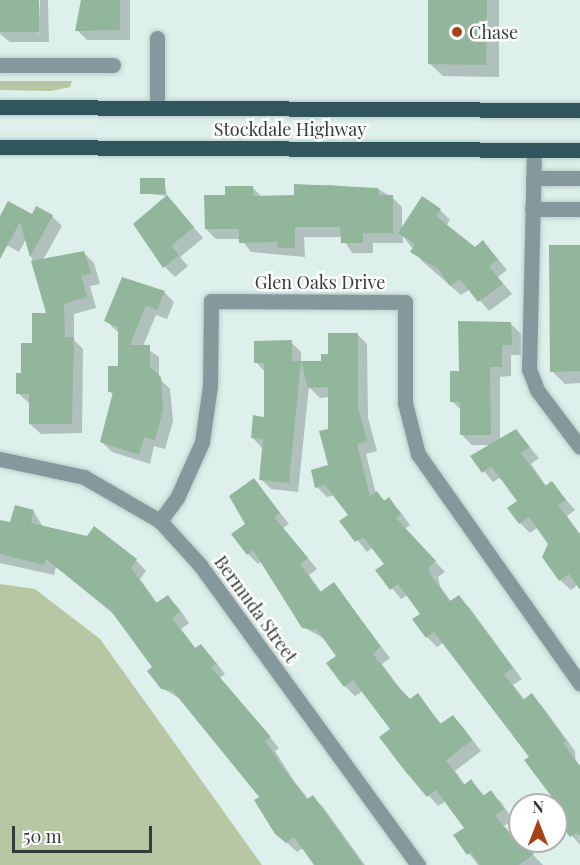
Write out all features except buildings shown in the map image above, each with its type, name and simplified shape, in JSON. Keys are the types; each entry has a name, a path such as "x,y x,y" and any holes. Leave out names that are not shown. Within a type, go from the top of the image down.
{"main road":[{"name":"Stockdale Highway","path":"0,107 580,110"},
{"name":"Stockdale Highway","path":"0,147 580,150"}],"street":[{"path":"157,38 157,108"},
{"path":"0,65 113,65"},
{"path":"534,150 529,369 537,390 580,447"},
{"path":"533,178 580,178"},
{"path":"532,209 580,209"},
{"name":"Glen Oaks Drive","path":"160,521 177,498 202,442 209,395 211,300 405,302 405,402 418,454 580,684"},
{"name":"Bermuda Street","path":"0,459 84,477 160,521 200,565 418,865"}],"green space":[{"path":"0,81 72,81 70,87 51,91 0,90"},
{"path":"0,584 35,589 100,639 262,865 0,865"}],"place":[{"name":"Chase","path":"457,32"}]}
